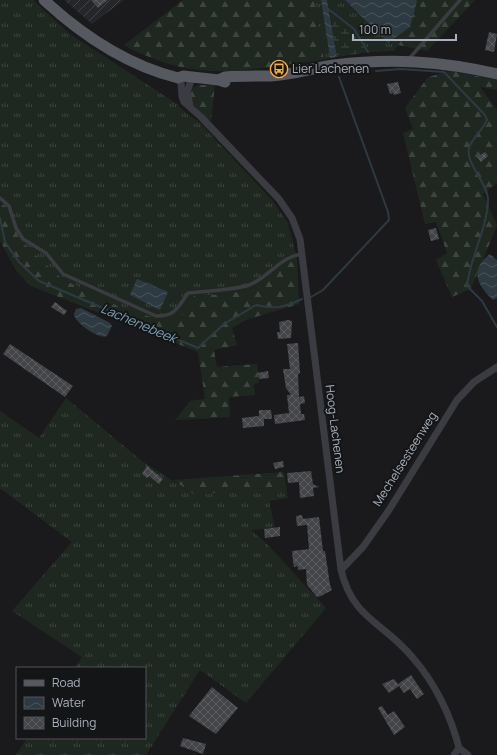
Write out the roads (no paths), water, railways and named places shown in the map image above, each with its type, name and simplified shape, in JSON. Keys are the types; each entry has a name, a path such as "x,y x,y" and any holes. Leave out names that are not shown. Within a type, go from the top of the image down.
{"main road":[{"path":"44,0 92,39 124,59 158,73 178,78 188,77 218,80 225,77 270,76 333,65 407,60 462,66 497,74"},
{"path":"54,0 101,37 124,51 158,65 180,71 188,77"}],"street":[{"name":"Hoog-Lachenen","path":"188,77 181,82 182,97 279,199 296,228 302,254 341,570 345,585 360,611 400,644 414,658 425,674 454,727 459,748"},
{"name":"Mechelsesteenweg","path":"341,570 363,547 386,515 456,400 474,382 497,368"},
{"path":"454,755 459,748 468,755"}],"lane":[{"path":"407,60 460,0"},
{"path":"0,198 9,206 16,228 23,239 46,253 63,274 156,316 166,316 172,314 188,293 248,285 261,279 282,260 292,255 302,254"}],"water":[{"path":"321,0 327,0 337,57 330,58"},
{"path":"345,0 417,1 410,27 388,43"},
{"path":"490,254 497,260 497,298 493,300 479,283 478,277 479,266"},
{"path":"137,279 168,292 160,310 130,295"},
{"path":"81,308 110,323 112,326 107,336 103,337 93,333 82,326 74,314 76,309"}],"waterway":[{"path":"327,8 354,29 368,52"},
{"path":"376,71 401,69 444,72 485,115 487,120 472,141 469,148 470,160 484,187 488,200 485,222 471,265 467,286 482,301 497,327"},
{"name":"Lachenebeek","path":"311,297 323,290 389,220 388,212 339,77"},
{"name":"Lachenebeek","path":"0,218 5,242 19,262 39,281 198,348 224,324 256,305 280,307 302,299"}],"place":[{"name":"Lier Lachenen","path":"279,69"}]}
